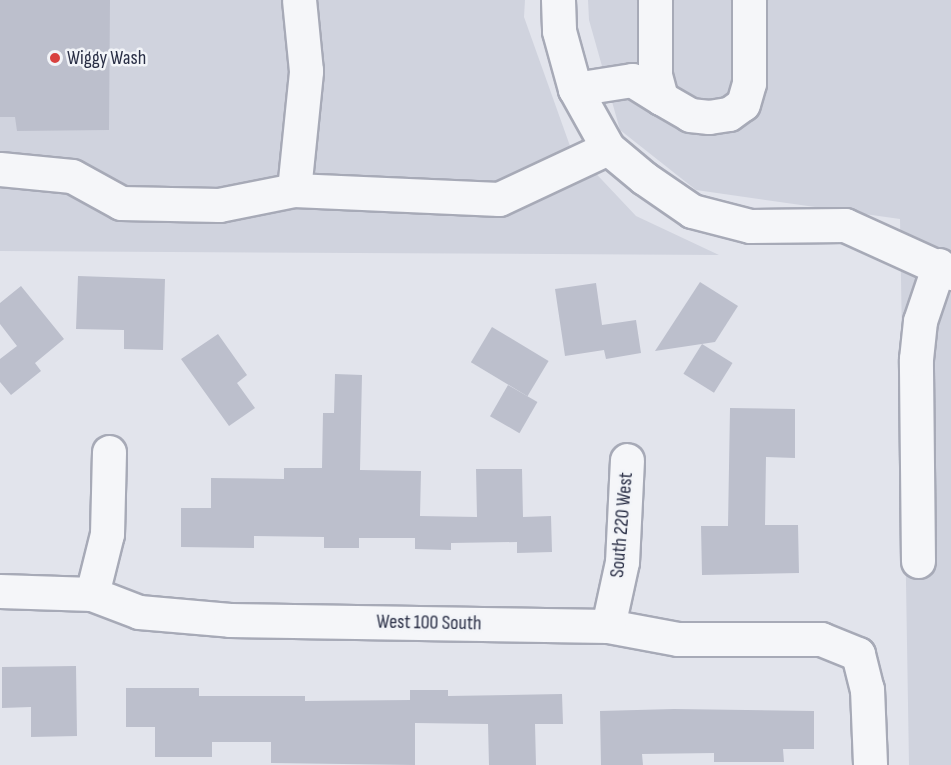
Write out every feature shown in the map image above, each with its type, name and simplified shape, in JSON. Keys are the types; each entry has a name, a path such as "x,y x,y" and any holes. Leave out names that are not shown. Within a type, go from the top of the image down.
{"street":[{"path":"294,189 306,71 299,0"},
{"path":"558,0 559,31 575,89 608,148 693,211 750,226 845,225 945,269 920,321 916,358 918,561"},
{"path":"655,0 655,75 662,98"},
{"path":"575,89 632,80 690,115 709,117 729,114 743,104 749,83 749,0"},
{"path":"0,169 72,176 121,203 219,205 294,189 499,199 608,148"},
{"path":"93,594 107,534 109,453"},
{"name":"South 220 West","path":"608,626 622,562 627,460"},
{"name":"West 100 South","path":"0,591 93,594 139,612 230,620 608,626 678,639 821,639 858,654 867,689 870,765"}],"shaded area":[{"path":"0,0 525,0 524,17 570,146 636,216 719,255 0,251"},
{"path":"588,0 951,0 951,765 909,765 900,219 696,190 620,130 589,20"}],"building":[{"name":"Wiggy Wash","path":"0,0 110,0 109,130 17,131 15,117 0,117"},
{"path":"78,276 165,279 163,350 124,349 124,330 76,329"},
{"path":"700,282 738,306 715,342 655,351"},
{"path":"596,283 602,325 636,320 641,353 606,359 604,350 565,356 555,289"},
{"path":"21,286 64,339 35,363 41,371 11,395 0,382 0,359 17,346 0,324 0,303"},
{"path":"492,327 549,361 527,396 471,362"},
{"path":"218,334 247,375 237,383 255,408 229,426 181,359"},
{"path":"702,344 733,363 714,393 683,374"},
{"path":"335,374 362,375 360,470 421,471 420,516 477,517 476,469 522,469 523,517 551,516 552,552 517,553 517,542 451,543 451,550 415,549 415,538 359,538 359,548 324,548 324,537 254,536 254,548 181,547 181,508 211,508 211,478 284,479 284,468 322,468 323,413 334,413"},
{"path":"508,385 537,402 519,433 490,416"},
{"path":"730,408 795,409 795,458 766,457 765,525 798,525 799,573 702,575 701,526 728,526"},
{"path":"76,666 77,736 31,737 31,707 2,708 2,667"},
{"path":"126,688 199,688 199,696 305,696 305,701 410,700 410,690 448,690 448,696 562,694 563,724 535,724 536,765 489,765 488,724 415,723 415,765 271,763 271,742 212,742 212,757 155,757 155,727 126,727"},
{"path":"674,709 814,711 814,749 783,749 784,762 714,762 714,753 642,754 643,765 601,765 600,711"}],"place":[{"name":"Wiggy Wash","path":"55,58"}]}
